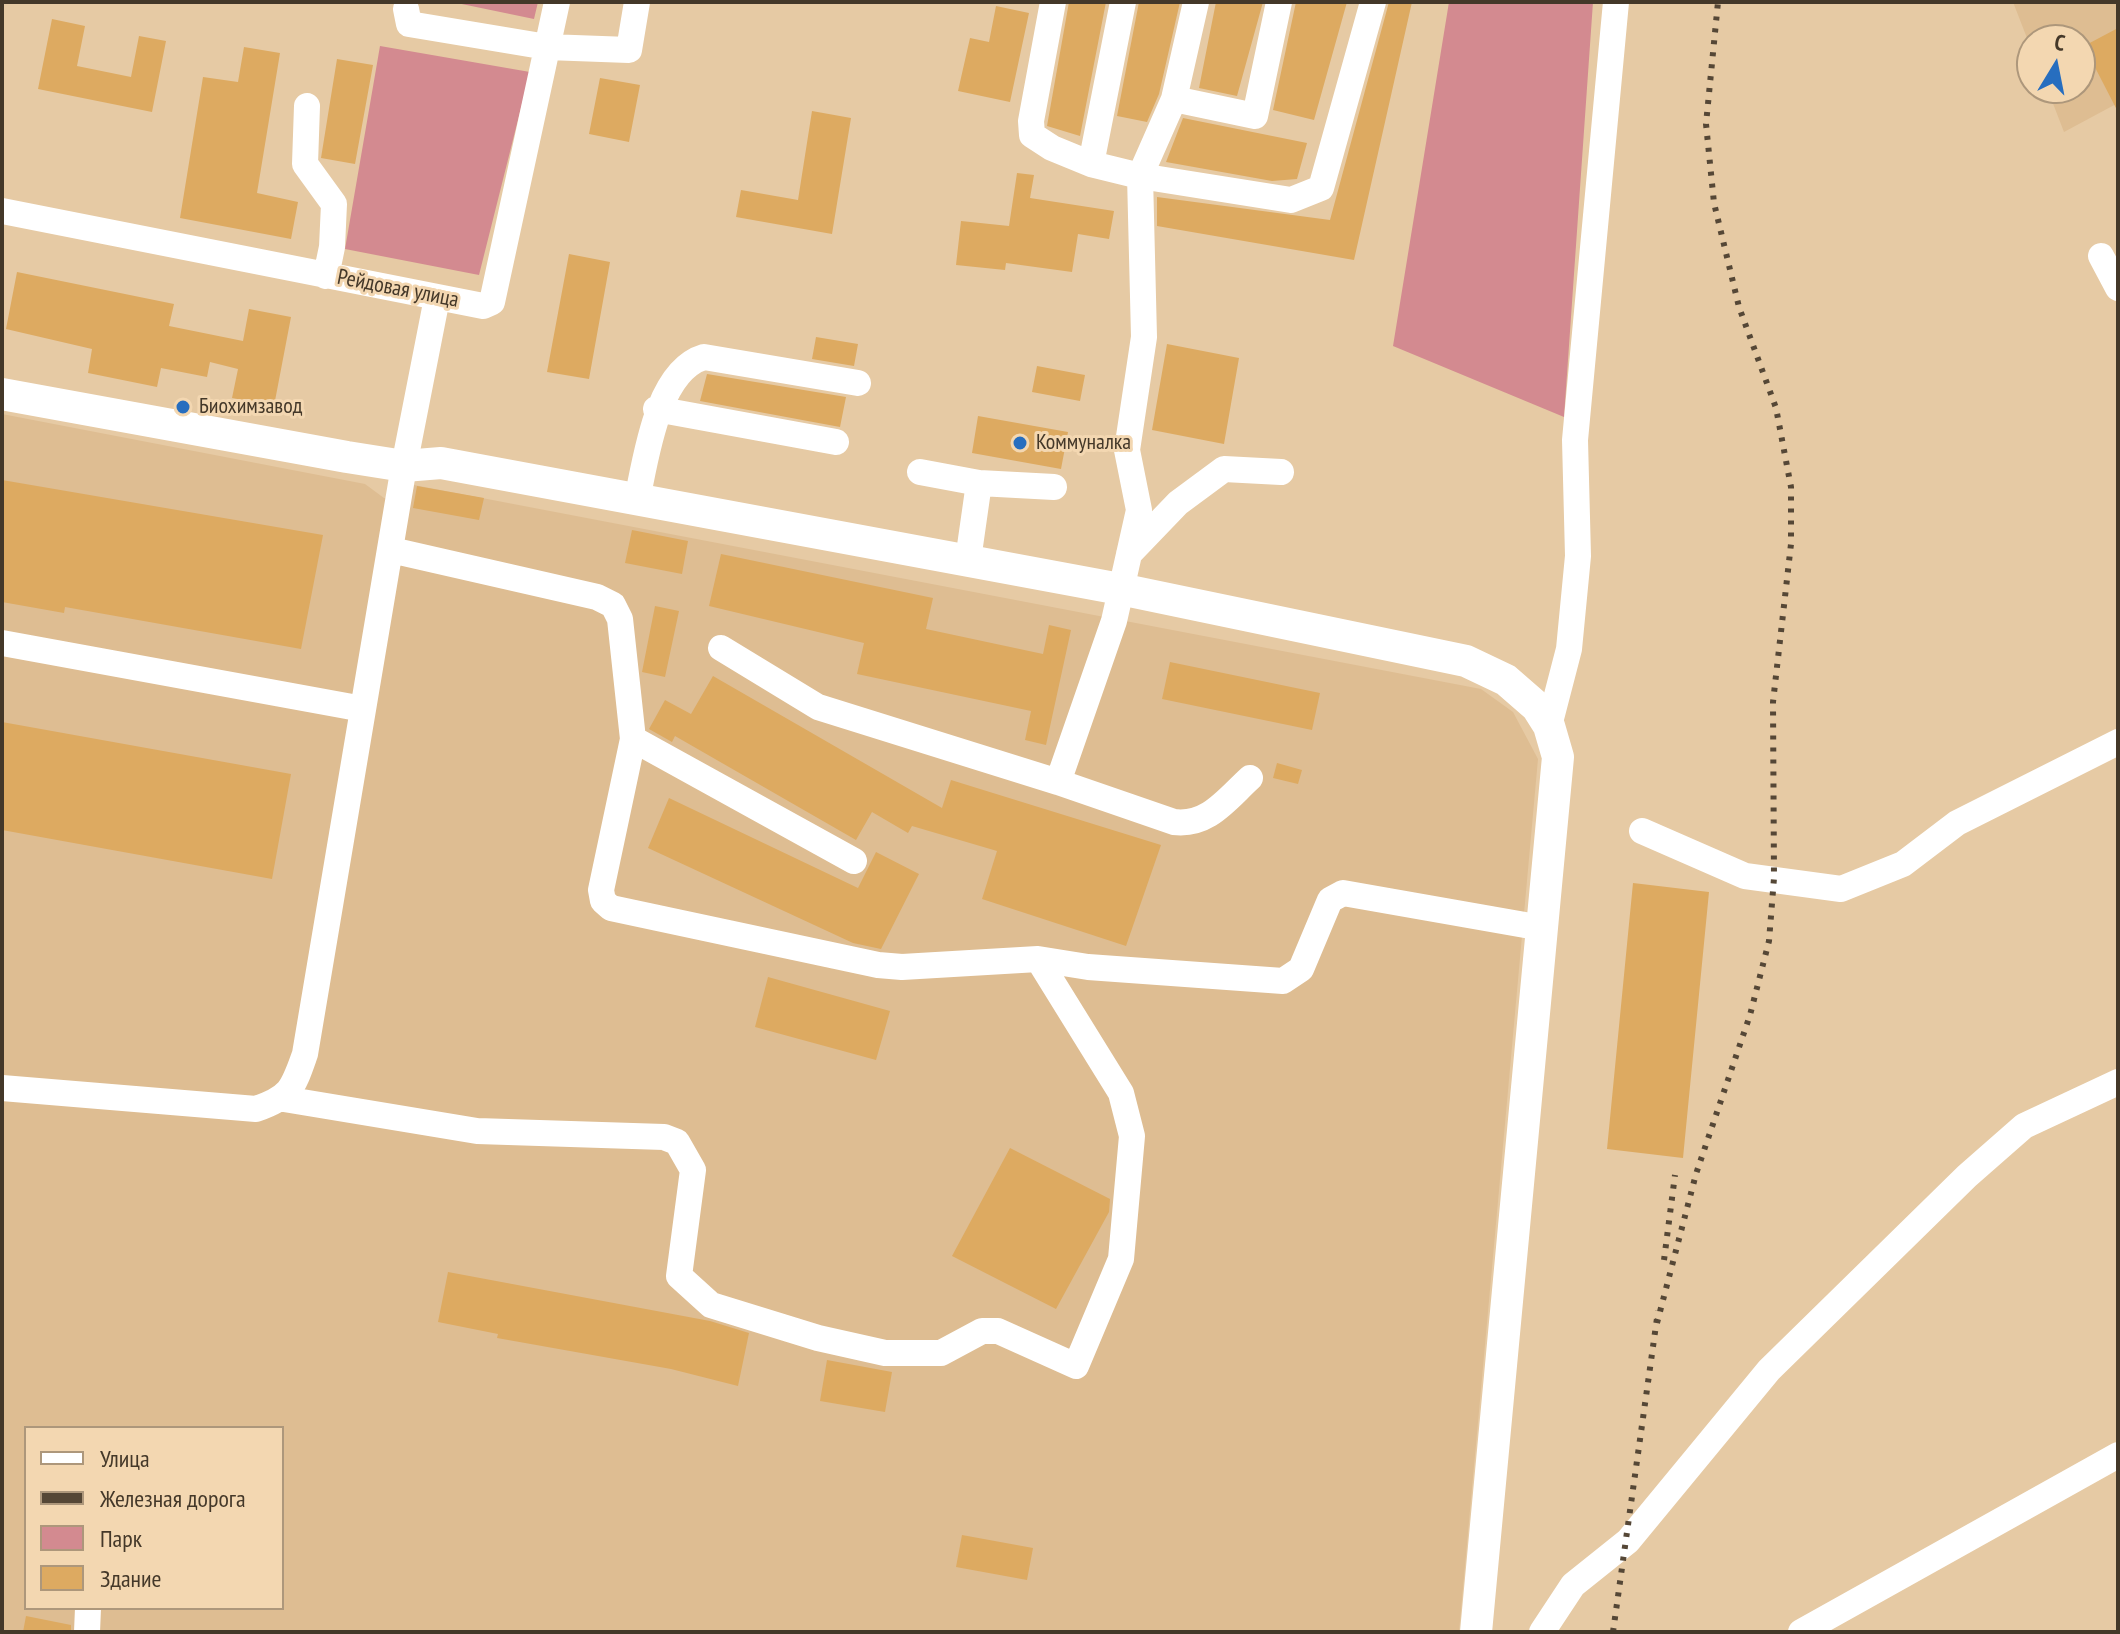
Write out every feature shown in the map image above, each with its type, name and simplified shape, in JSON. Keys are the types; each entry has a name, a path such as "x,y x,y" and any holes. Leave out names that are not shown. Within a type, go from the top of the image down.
{"main road":[{"path":"2,394 404,466 441,463 1120,589 1466,661 1525,694 1549,726 1558,757 1476,1632"}],"street":[{"name":"Рейдовая улица","path":"2,211 483,306 492,302 557,2"},
{"path":"406,9 409,24 547,47 629,50 637,2"},
{"path":"1053,2 1031,121 1032,135 1052,148 1091,164 1140,176 1291,200 1321,188 1373,2"},
{"path":"1091,164 1123,2"},
{"path":"1058,782 1114,621 1139,510 1127,450 1144,337 1140,176 1174,99 1196,2"},
{"path":"1174,99 1255,116 1279,2"},
{"path":"1549,726 1569,649 1578,556 1575,440 1616,2"},
{"path":"307,106 305,164 334,204 332,247 326,276"},
{"path":"2101,256 2118,288"},
{"path":"284,1099 296,1080 305,1054 404,466 437,298"},
{"path":"637,500 656,409 691,361 704,357 858,383"},
{"path":"656,409 836,442"},
{"path":"1129,554 1178,503 1224,469 1281,472"},
{"path":"920,472 979,483 1054,487"},
{"path":"968,560 979,483"},
{"path":"391,550 597,597 613,605 620,619 633,739 601,890 603,901 611,908 878,965 902,967 1038,959 1088,967 1283,981 1301,969 1330,900 1343,893 1542,928"},
{"path":"2,643 363,709"},
{"path":"721,648 818,707 1058,782 1174,822 1190,824 1205,819 1250,778"},
{"path":"633,739 854,861"},
{"path":"1642,831 1745,876 1841,889 1903,864 1957,823 2118,742"},
{"path":"2,1088 256,1109 284,1099 477,1131 664,1137 677,1142 693,1170 679,1276 711,1305 818,1338 885,1353 941,1353 982,1331 998,1331 1076,1366 1121,1259 1132,1136 1121,1093 1038,959"},
{"path":"1542,1632 1573,1585 1628,1541 1769,1370 1967,1176 2024,1126 2118,1082"},
{"path":"1801,1632 2118,1455"},
{"path":"87,1632 88,1610"}],"shaded area":[{"path":"2013,2 2118,2 2118,103 2064,132 2053,104 2096,104 2096,24 2022,24"},
{"path":"2,414 365,484 384,498 410,502 414,485 1481,689 1513,712 1538,759 1459,1632 2,1632"}],"green space":[{"path":"452,2 538,2 534,19"},
{"path":"1449,2 1593,2 1564,417 1393,346"},
{"path":"380,46 530,72 479,275 345,249"}],"building":[{"path":"1069,2 1106,2 1080,136 1047,126"},
{"path":"1139,2 1180,2 1159,94 1147,122 1117,116"},
{"path":"1216,2 1263,2 1237,96 1199,88"},
{"path":"1296,2 1347,2 1314,120 1273,110"},
{"path":"1389,2 1412,2 1354,260 1157,226 1157,197 1330,220"},
{"path":"996,6 1029,13 1010,102 958,91 970,38 989,42"},
{"path":"52,19 85,26 77,66 131,77 139,36 166,41 152,112 38,89"},
{"path":"2118,28 2118,112 2096,69 2096,40"},
{"path":"244,47 280,53 257,193 298,202 291,239 180,218 203,77 238,82"},
{"path":"337,59 373,65 355,164 321,158"},
{"path":"600,78 640,85 629,142 589,134"},
{"path":"812,111 851,118 832,234 736,217 741,190 798,200"},
{"path":"1183,118 1307,143 1297,179 1272,181 1166,162"},
{"path":"1017,173 1034,175 1030,198 1114,211 1109,239 1078,234 1072,272 1006,263 1005,270 956,265 961,221 1009,226"},
{"path":"569,254 610,262 589,379 547,372"},
{"path":"17,272 174,304 169,326 243,341 249,309 291,317 274,406 232,398 238,369 210,362 207,377 161,368 157,387 88,373 92,349 6,329"},
{"path":"816,337 858,344 854,366 812,359"},
{"path":"1167,344 1239,358 1224,444 1152,430"},
{"path":"1037,366 1085,375 1080,401 1032,392"},
{"path":"707,374 846,397 840,427 700,401"},
{"name":"Коммуналка","path":"978,416 1068,432 1061,469 972,453"},
{"path":"2,480 323,535 301,649 65,607 64,613 2,602"},
{"path":"417,486 484,498 479,520 413,508"},
{"path":"632,530 688,541 682,574 625,563"},
{"path":"721,554 933,598 926,629 1043,654 1049,625 1071,630 1046,745 1025,740 1031,711 857,674 864,643 709,606"},
{"path":"655,606 679,611 665,677 642,672"},
{"path":"1170,662 1320,693 1312,730 1162,699"},
{"path":"713,676 942,808 951,780 1161,845 1126,946 982,899 997,851 912,826 908,833 872,812 856,840 675,736 672,742 649,729 665,700 691,714"},
{"path":"2,722 291,774 272,879 2,830"},
{"path":"1277,763 1302,770 1298,784 1273,778"},
{"path":"669,798 858,888 876,852 919,874 881,949 853,943 648,848"},
{"path":"1633,883 1709,892 1683,1158 1607,1149"},
{"path":"768,977 890,1011 876,1060 755,1027"},
{"path":"1010,1148 1110,1199 1109,1212 1056,1309 952,1256"},
{"path":"448,1272 710,1321 749,1333 738,1386 671,1369 497,1338 498,1334 438,1322"},
{"path":"827,1360 892,1372 885,1412 820,1401"},
{"path":"962,1535 1033,1548 1027,1580 956,1567"},
{"path":"26,1616 71,1625 71,1632 23,1632"}],"railway":[{"path":"1657,1323 1696,1174 1750,1015 1769,941 1774,878 1773,702 1791,544 1791,487 1776,408 1739,307 1714,203 1706,124 1718,2"},
{"path":"1664,1260 1675,1175"},
{"path":"1613,1632 1658,1311"}],"place":[{"name":"Биохимзавод","path":"183,407"},
{"name":"Коммуналка","path":"1020,443"}]}
